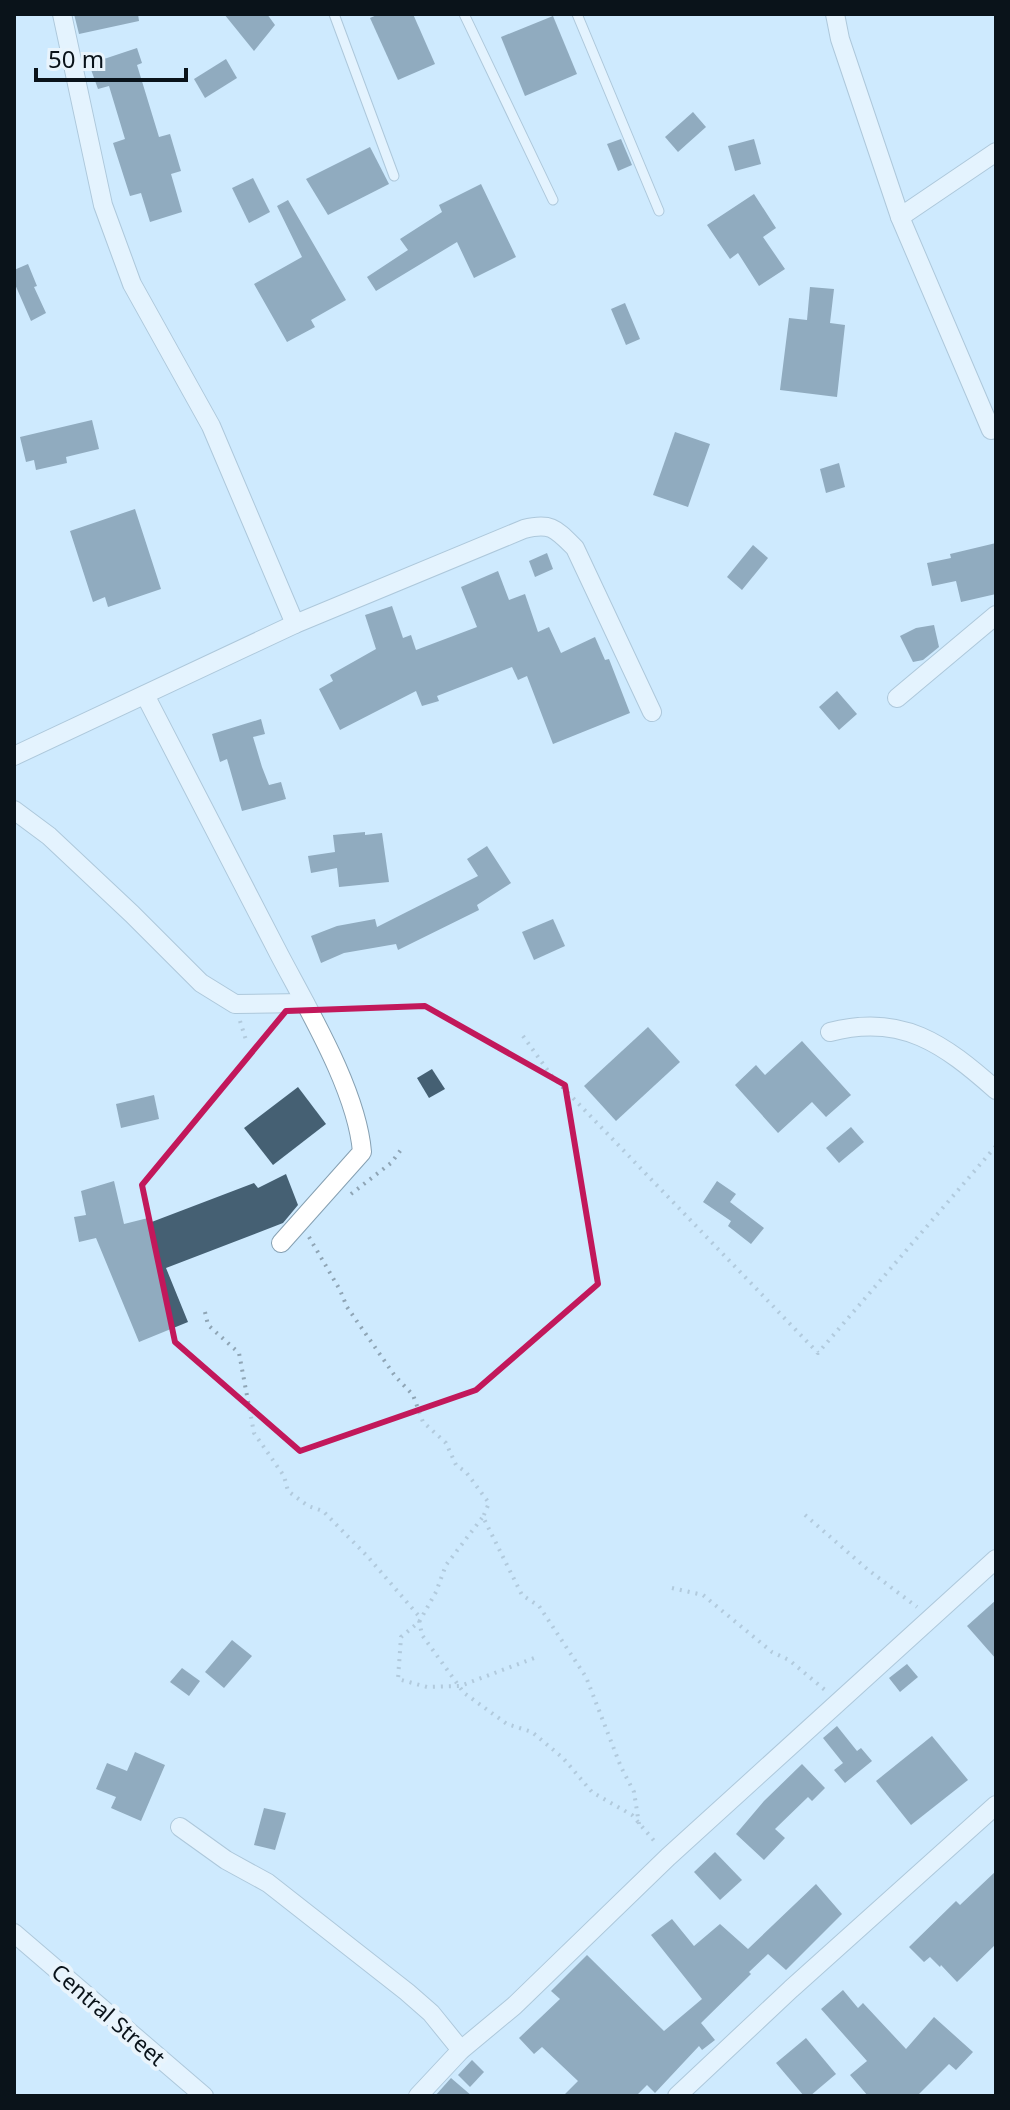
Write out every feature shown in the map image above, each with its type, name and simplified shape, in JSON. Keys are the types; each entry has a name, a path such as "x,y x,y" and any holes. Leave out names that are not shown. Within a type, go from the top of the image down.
{"street":[{"path":"62,14 103,205 132,284 211,426 295,624"},
{"path":"835,14 840,39 900,217 991,430"},
{"path":"900,217 996,152"},
{"path":"14,756 295,624 542,524 557,530 575,548 652,712"},
{"path":"897,698 996,615"},
{"path":"145,695 305,1003 360,1127 362,1152 281,1243"},
{"path":"14,810 49,836 201,983 235,1004 305,1003"},
{"path":"830,1032 861,1026 906,1030 938,1043 996,1090"},
{"path":"418,2096 461,2050 514,2006 668,1857 996,1559"},
{"path":"677,2096 996,1805"},
{"path":"180,1827 226,1860 268,1883 407,1992 431,2013 461,2050"},
{"name":"Central Street","path":"14,1933 204,2096"}],"lane":[{"path":"334,14 394,176"},
{"path":"464,14 553,200"},
{"path":"577,14 659,211"}],"path":[{"path":"523,1036 551,1075 818,1353 996,1146"},
{"path":"342,1199 359,1190 391,1163 403,1147"},
{"path":"305,1232 333,1277 347,1307 395,1376 413,1395 423,1422 446,1443 456,1465 466,1472 489,1503 483,1517 446,1565 436,1592 419,1622 401,1637 398,1679 427,1687 460,1686 537,1657"},
{"path":"205,1312 208,1325 239,1353 254,1433 284,1476 288,1491 308,1506 323,1511 368,1557 418,1615 422,1635 464,1693 507,1724 532,1732 563,1758 592,1792 632,1815 668,1857"},
{"path":"805,1515 847,1553 931,1619"},
{"path":"483,1517 522,1595 539,1606 586,1677 634,1792 639,1824"},
{"path":"672,1588 703,1595 839,1702"}],"highlighted area":[{"path":"425,1006 565,1085 598,1284 476,1390 300,1451 175,1342 142,1185 286,1011"}],"building":[{"path":"74,14 138,14 139,21 79,34"},
{"path":"224,14 267,14 275,25 254,51"},
{"path":"379,14 413,14 435,64 398,80 370,18"},
{"path":"553,16 577,74 525,96 501,37"},
{"path":"137,48 142,63 137,65 159,137 170,134 181,171 171,174 182,212 150,222 141,193 130,196 113,143 125,139 109,86 98,89 89,64"},
{"path":"226,59 237,78 205,98 194,79"},
{"path":"693,112 706,127 678,152 665,137"},
{"path":"621,139 632,165 618,171 607,144"},
{"path":"754,139 761,164 735,171 728,146"},
{"path":"370,147 389,184 328,215 306,179"},
{"path":"253,178 270,212 249,223 232,188"},
{"path":"481,184 516,257 474,278 457,242 376,291 367,277 408,250 400,239 442,212 439,205"},
{"path":"754,194 776,228 763,237 785,269 759,286 738,253 730,259 707,225"},
{"path":"288,200 346,300 311,320 315,327 287,342 254,284 302,257 277,206"},
{"path":"28,264 46,313 31,321 14,282 14,270"},
{"path":"810,287 834,289 830,323 845,325 837,397 780,390 789,318 807,320"},
{"path":"625,303 640,339 626,345 611,309"},
{"path":"92,420 99,449 66,457 67,463 36,470 34,460 26,462 20,437"},
{"path":"675,432 710,444 688,507 653,495"},
{"path":"839,463 845,487 826,493 820,469"},
{"path":"135,509 161,589 108,607 105,597 93,602 70,531"},
{"path":"996,543 996,594 961,602 956,581 932,586 927,563"},
{"path":"753,545 768,558 742,590 727,577"},
{"path":"547,553 553,569 535,577 529,561"},
{"path":"498,571 509,600 525,594 538,632 549,627 561,653 595,637 605,660 609,659 630,713 553,744 527,676 518,680 512,667 437,696 439,701 422,706 416,691 340,730 319,689 333,681 330,675 376,649 365,615 392,606 403,638 411,635 416,650 477,627 461,587"},
{"path":"934,625 939,647 923,660 913,662 900,636 916,628"},
{"path":"837,691 857,714 839,730 819,707"},
{"path":"261,719 265,734 253,737 262,767 269,785 281,782 286,799 242,811 227,759 220,762 212,734"},
{"path":"365,832 365,835 382,833 389,882 339,887 337,868 311,873 308,856 335,852 333,835"},
{"path":"487,846 511,883 477,905 479,910 398,950 396,944 344,953 321,963 311,936 337,926 375,919 377,927 478,876 467,859"},
{"path":"553,919 565,946 534,960 522,932"},
{"path":"648,1027 680,1062 616,1121 584,1086"},
{"path":"802,1041 851,1095 826,1117 812,1102 778,1133 735,1085 756,1065 765,1075"},
{"path":"432,1069 445,1089 429,1098 417,1078"},
{"path":"298,1087 326,1124 273,1165 244,1128"},
{"path":"154,1095 159,1119 121,1128 116,1104"},
{"path":"851,1127 864,1142 839,1163 826,1148"},
{"path":"286,1174 298,1205 283,1223 166,1268 188,1322 139,1342 96,1238 79,1242 74,1217 86,1215 81,1191 114,1181 124,1224 148,1218 149,1223 254,1183 258,1188"},
{"path":"717,1181 736,1194 730,1202 764,1228 751,1244 728,1226 731,1221 703,1202"},
{"path":"996,1600 996,1659 967,1626"},
{"path":"232,1640 252,1656 224,1688 205,1672"},
{"path":"907,1664 918,1677 900,1692 889,1678"},
{"path":"182,1668 200,1681 189,1696 170,1682"},
{"path":"837,1726 857,1751 861,1748 872,1761 845,1783 834,1770 843,1763 823,1738"},
{"path":"932,1736 968,1780 911,1825 876,1781"},
{"path":"135,1752 165,1765 141,1821 111,1808 116,1797 96,1789 107,1763 127,1771"},
{"path":"802,1764 825,1788 812,1801 808,1797 775,1829 785,1838 764,1860 736,1834"},
{"path":"264,1808 286,1813 275,1850 254,1845"},
{"path":"715,1852 742,1880 720,1900 694,1872"},
{"path":"996,1871 996,1944 957,1982 941,1965 930,1957 924,1962 909,1947 956,1901 960,1905"},
{"path":"816,1884 842,1914 786,1970 768,1954 749,1972 751,1974 701,2023 715,2040 702,2050 699,2046 655,2093 647,2085 636,2096 563,2096 578,2081 542,2047 534,2054 519,2038 560,1999 551,1991 587,1955 664,2031 702,1999 651,1935 672,1919 694,1946 720,1924 748,1949"},
{"path":"843,1990 858,2008 863,2003 906,2049 934,2017 973,2052 956,2070 949,2064 917,2096 868,2096 850,2075 867,2061 821,2009"},
{"path":"806,2038 836,2074 810,2096 804,2096 776,2063"},
{"path":"472,2060 484,2072 470,2087 458,2075"},
{"path":"451,2078 472,2096 435,2096"}]}
